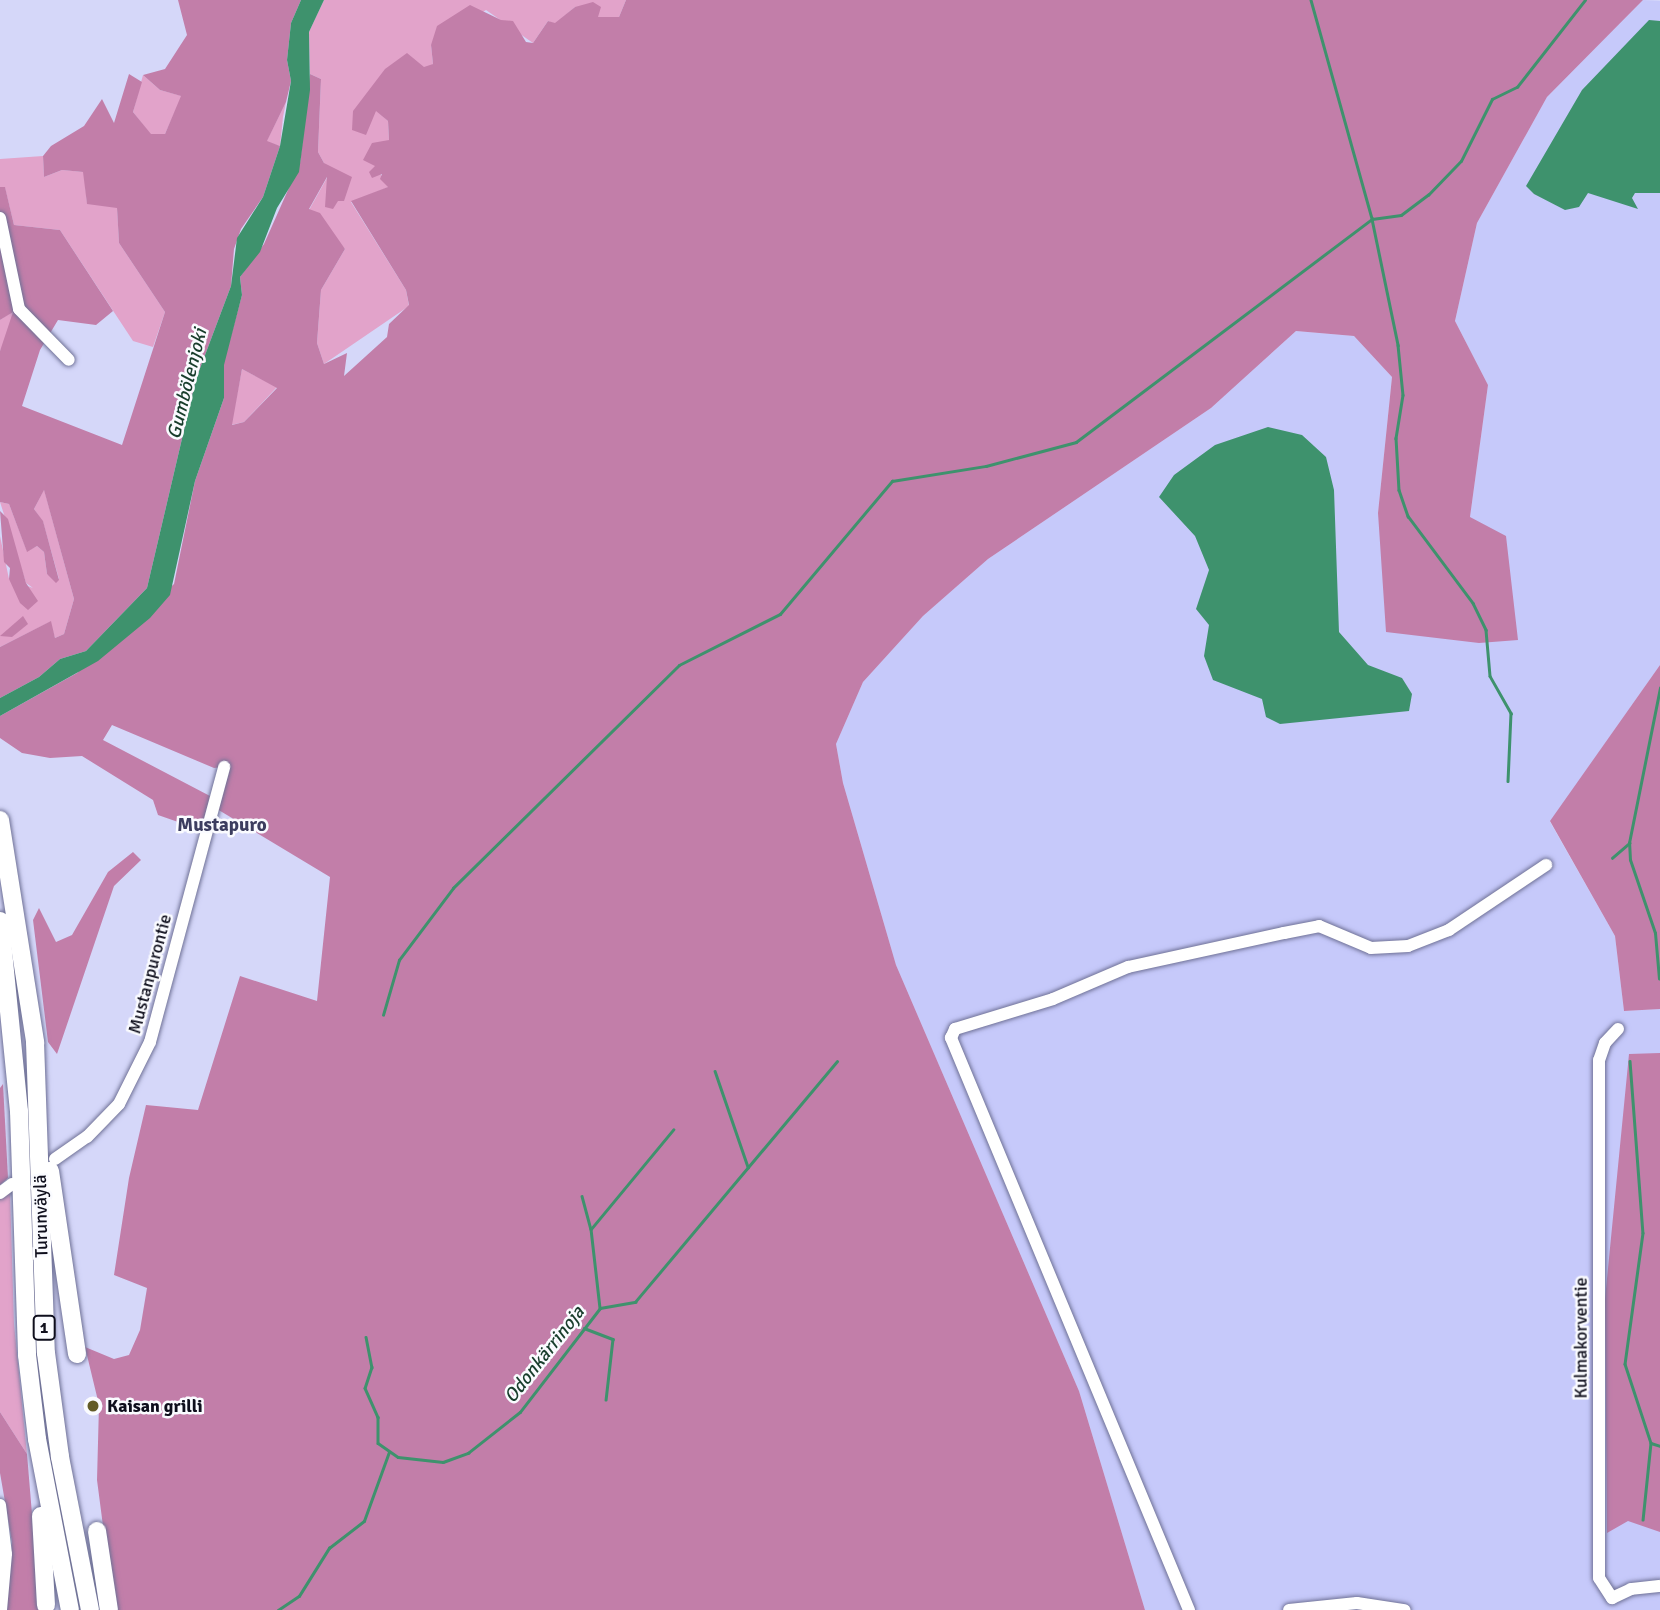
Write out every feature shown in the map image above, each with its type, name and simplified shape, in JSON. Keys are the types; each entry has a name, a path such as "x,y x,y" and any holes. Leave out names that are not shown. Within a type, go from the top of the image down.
{"highway":[{"name":"Turunväylä","path":"0,820 34,1042 46,1353 60,1457 90,1610"},
{"name":"Turunväylä","path":"0,921 18,1098 27,1355 37,1439 71,1610"},
{"path":"34,1042 60,1254 77,1353"},
{"path":"37,1439 46,1605"},
{"path":"97,1531 109,1610"}],"street":[{"path":"0,218 19,309 69,360"},
{"name":"Mustanpurontie","path":"55,1159 87,1137 119,1104 150,1042 224,767"},
{"path":"1189,1610 951,1038 955,1029 1053,999 1128,967 1307,928 1319,926 1371,948 1408,946 1449,930 1546,865"},
{"name":"Kulmakorventie","path":"1612,1598 1601,1585 1597,1550 1599,1060 1605,1044 1618,1029"},
{"path":"0,1193 12,1184"},
{"path":"0,1505 6,1554 1,1610"},
{"path":"1604,1610 1612,1598 1631,1589 1660,1586"},
{"path":"1289,1610 1357,1603 1404,1610"}],"shaded area":[{"path":"178,0 301,0 291,23 287,60 291,81 286,102 267,141 280,146 263,197 241,229 234,249 231,286 196,379 147,588 86,651 60,659 39,677 0,698 0,647 51,621 55,638 64,634 74,599 44,490 34,509 43,521 59,580 56,583 47,574 44,552 37,546 27,552 9,504 0,502 0,351 13,312 0,320 0,187 5,187 14,225 60,230 113,311 96,325 58,320 40,350 22,406 122,445 165,312 119,243 117,208 87,204 83,172 62,170 44,177 43,156 51,146 84,126 102,99 114,123 129,74 142,82 133,112 151,134 165,134 181,96 160,90 143,75 165,69 187,35"},
{"path":"301,0 324,0 309,32 310,90 299,172 277,208 260,252 240,277 242,295 224,365 224,398 195,481 170,595 150,618 98,661 0,716 0,698 39,677 60,659 86,651 147,588 196,379 231,286 237,238 263,197 280,146 291,81 287,60 291,23"},
{"path":"324,0 626,0 619,17 598,17 575,7 555,24 548,21 533,43 486,10 431,45 433,64 377,111 388,121 389,140 375,166 389,187 351,202 406,290 409,306 324,364 317,343 321,290 345,249 309,210 328,176 338,201 324,163 318,152 321,79 310,74 309,32"},
{"path":"626,0 1643,0 1547,97 1477,223 1455,321 1488,385 1470,517 1506,536 1518,640 1479,643 1386,632 1378,513 1392,377 1354,336 1296,331 1211,408 988,559 923,616 863,682 836,744 843,783 896,965 1079,1391 1145,1610 114,1610 97,1480 99,1405 85,1347 114,1359 129,1355 140,1330 147,1288 114,1275 129,1178 146,1105 198,1110 240,976 317,1001 330,877 212,806 223,767 214,768 112,725 103,740 210,796 201,830 158,815 153,800 82,756 50,758 22,753 0,738 0,716 77,673 174,584 195,481 224,398 223,365 242,295 240,277 264,244 300,163 310,74 321,79 318,152 324,163 352,177 344,201 338,201 333,209 325,207 327,177 309,209 320,213 345,249 321,290 317,343 324,364 347,353 344,376 387,337 389,324 409,305 406,290 351,201 388,187 380,179 382,174 372,178 369,172 375,166 363,160 372,143 389,140 388,121 376,111 366,135 352,130 353,111 385,69 407,53 424,67 433,64 431,45 437,26 470,5 501,20 513,21 526,42 533,43 548,21 555,23 575,7 593,2 601,7 598,17 619,17","holes":["242,369 277,388 244,422 232,425"]},
{"path":"1643,0 1660,1 1660,665 1550,822 1615,936 1624,1011 1660,1009 1660,1610 1145,1610 1079,1391 896,965 843,783 836,744 863,682 923,616 988,559 1211,408 1296,331 1354,336 1392,377 1378,513 1470,517 1488,385 1455,321 1477,223 1547,97"},
{"path":"1649,20 1660,21 1660,193 1635,193 1632,198 1638,209 1588,193 1579,207 1565,210 1534,194 1526,186 1582,90"},
{"path":"143,75 160,90 182,96 165,134 151,135 133,112"},
{"path":"286,102 280,146 266,142"},
{"path":"43,156 44,177 62,170 84,172 87,203 117,207 119,243 165,312 153,347 133,341 60,230 14,225 5,188 0,187 0,159"},
{"path":"13,311 9,335 0,351 0,320"},
{"path":"242,369 277,387 244,422 231,425"},
{"path":"1268,427 1302,435 1326,457 1334,490 1339,632 1368,665 1402,678 1412,694 1409,711 1280,724 1266,717 1262,699 1213,680 1204,656 1209,625 1196,609 1209,570 1195,536 1159,497 1174,475 1215,445"},
{"path":"44,489 74,599 64,634 55,638 50,622 0,647 0,536 9,579 33,588 26,583 0,502 9,504 27,551 37,546 44,552 47,574 59,579 43,522 34,509"},
{"path":"0,511 8,519 26,583 38,601 28,610 20,603 9,579 10,568 4,562"},
{"path":"23,616 28,624 12,637 0,636"},
{"path":"1660,665 1660,1009 1624,1011 1615,936 1550,821"},
{"path":"133,852 141,860 114,886 57,1054 48,1042 33,920 39,908 56,942 72,935 108,872"},
{"path":"1660,1053 1660,1532 1628,1521 1607,1533 1605,1299 1629,1054"},
{"path":"3,1084 8,1178 0,1185 0,1088"},
{"path":"10,1192 14,1324 27,1454 0,1412 0,1199"},
{"path":"0,1412 27,1454 40,1610 5,1610 12,1542 0,1473"}],"waterway":[{"path":"1311,0 1372,219 1398,345 1403,395 1396,438 1399,490 1408,516 1473,603 1486,630 1490,676 1511,713 1508,781"},
{"path":"383,1015 399,960 453,888 679,665 780,614 892,481 986,466 1076,442 1372,219 1401,215 1428,195 1461,161 1492,99 1517,87 1585,0"},
{"path":"1659,979 1655,933 1630,860 1629,843 1660,688"},
{"path":"1612,858 1629,843"},
{"path":"600,1308 635,1302 837,1061"},
{"path":"1630,1061 1643,1233 1625,1364 1651,1443 1643,1520"},
{"path":"715,1071 748,1167"},
{"path":"591,1229 673,1130"},
{"path":"582,1196 591,1229 600,1308"},
{"name":"Odonkärrinoja","path":"366,1337 372,1367 365,1388 378,1417 378,1443 398,1457 443,1462 468,1453 520,1412 600,1308"},
{"path":"584,1328 613,1339 606,1400"},
{"path":"1651,1443 1660,1446"},
{"name":"Odonkärrinoja","path":"278,1610 299,1596 329,1548 364,1521 389,1452"}],"place":[{"name":"Kaisan grilli","path":"93,1406"}],"district":[{"name":"Mustapuro","path":"222,826"}],"water label":[{"name":"Gumbölenjoki","path":"188,384"}]}
